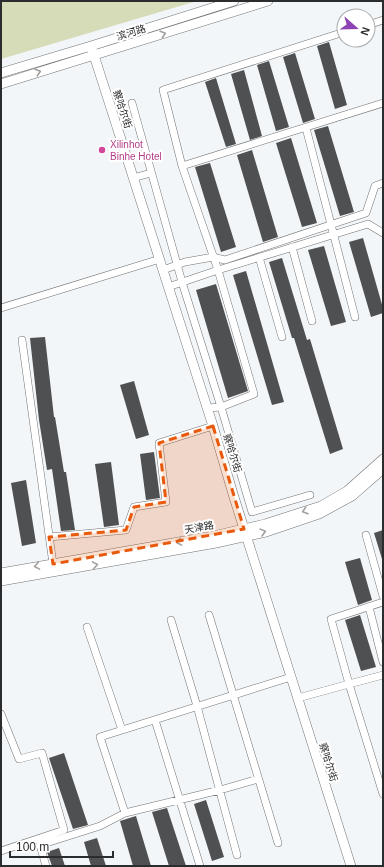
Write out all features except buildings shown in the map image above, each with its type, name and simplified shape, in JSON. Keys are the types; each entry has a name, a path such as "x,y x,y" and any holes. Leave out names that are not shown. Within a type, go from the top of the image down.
{"street":[{"name":"滨河路","path":"1,84 234,1"},
{"name":"滨河路","path":"1,73 93,50 268,1"},
{"path":"208,408 222,407 254,394 218,270 182,166 163,90 336,35"},
{"name":"察哈尔街","path":"93,50 208,408 351,866"},
{"path":"132,103 182,282 222,407 252,512 310,495"},
{"path":"182,166 383,103"},
{"path":"306,128 355,317"},
{"path":"133,178 152,173"},
{"path":"163,270 185,262 213,257 225,260 366,213 375,186 383,183"},
{"path":"168,287 259,257 368,224 383,233"},
{"path":"292,247 312,321"},
{"path":"259,257 282,337"},
{"path":"1,308 160,259"},
{"path":"22,340 53,564"},
{"path":"49,537 126,530 134,507 166,502 159,443 213,426"},
{"name":"天津路","path":"1,581 216,543 246,533 264,524 321,506 347,492 383,459"},
{"name":"天津路","path":"1,573 213,536 266,532 319,514 352,496 383,469"},
{"path":"366,535 383,596"},
{"path":"383,602 331,619 349,684 383,794"},
{"path":"369,607 383,662"},
{"path":"209,615 278,843"},
{"path":"171,620 197,706 237,855"},
{"path":"87,626 122,730"},
{"path":"298,698 383,675"},
{"path":"125,813 100,737 291,677"},
{"path":"1,714 19,759 42,753 64,830 1,851"},
{"path":"155,720 200,866"},
{"path":"46,866 40,846 100,826 125,813 220,790 258,779"}],"highlighted area":[{"path":"213,426 244,529 53,564 49,537 126,530 134,507 166,502 159,443"}],"green space":[{"path":"1,1 197,1 1,59"}],"place":[{"name":"Xilinhot Binhe Hotel","path":"102,150"}]}
